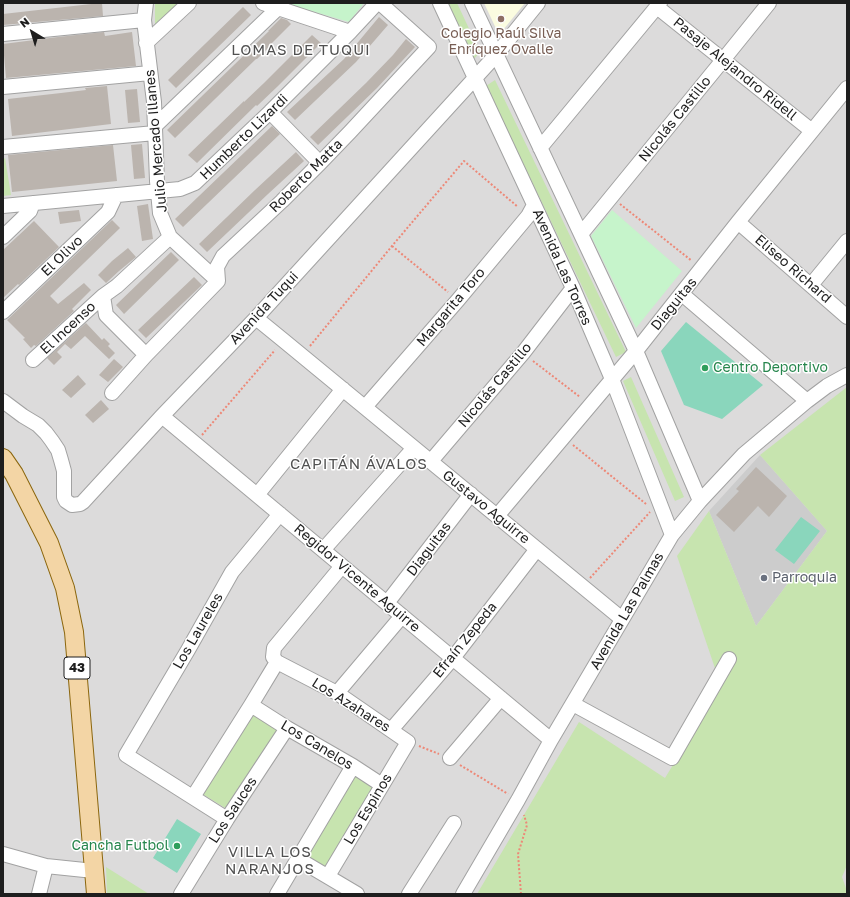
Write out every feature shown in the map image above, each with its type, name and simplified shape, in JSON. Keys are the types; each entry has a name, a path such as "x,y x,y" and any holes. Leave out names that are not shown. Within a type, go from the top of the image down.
{"main road":[{"name":"43","path":"3,458 14,474 49,543 65,588 74,632 96,894"}],"street":[{"name":"Julio Mercado Illanes","path":"146,3 144,20 154,102 160,213 170,237 218,282"},
{"path":"146,43 189,3"},
{"path":"263,3 280,6 350,32"},
{"name":"Humberto Lizardi","path":"3,206 180,189 196,183 270,112 379,3"},
{"name":"Roberto Matta","path":"218,282 217,267 223,256 320,163 429,47 379,3"},
{"name":"Avenida Las Torres","path":"440,3 475,78 531,210 573,288 612,379 672,535"},
{"path":"472,3 636,351 700,501"},
{"name":"Avenida Tuqui","path":"3,401 46,432 59,455 64,471 64,497 72,505 83,502 162,416 256,318 496,55 538,3"},
{"name":"Nicolás Castillo","path":"581,234 769,3"},
{"path":"540,148 659,5"},
{"name":"Pasaje Alejandro Ridell","path":"659,5 723,60 812,131"},
{"path":"3,147 155,130 280,6"},
{"path":"3,34 144,20"},
{"path":"3,86 150,72"},
{"name":"Diaguitas","path":"497,516 636,351 847,88"},
{"path":"270,112 320,163"},
{"name":"El Olivo","path":"3,312 108,212 116,195"},
{"path":"3,237 30,211 33,203"},
{"name":"Margarita Toro","path":"365,407 458,300 531,210"},
{"name":"Eliseo Richard","path":"738,222 847,317"},
{"name":"El Incenso","path":"33,360 170,237"},
{"path":"811,285 847,241"},
{"path":"112,394 146,354 218,282"},
{"name":"Nicolás Castillo","path":"431,461 523,353 573,288"},
{"path":"682,294 807,401"},
{"path":"103,296 106,315 146,354"},
{"name":"Gustavo Aguirre","path":"256,318 622,619"},
{"name":"Avenida Las Palmas","path":"463,894 551,740 672,535 700,501 744,454 807,401 827,386 847,375"},
{"path":"257,495 343,389"},
{"name":"Regidor Vicente Aguirre","path":"162,416 551,740"},
{"path":"323,550 414,448"},
{"name":"Diaguitas","path":"387,603 470,494"},
{"name":"Los Laureles","path":"193,797 126,755 232,572 280,514"},
{"name":"Efraín Zepeda","path":"391,730 452,658 537,549"},
{"path":"227,819 193,797 252,705 275,660 274,648 342,566"},
{"path":"337,692 402,616"},
{"path":"573,704 672,758 729,659"},
{"name":"Los Azahares","path":"275,660 337,692 408,742"},
{"path":"450,758 501,698"},
{"name":"Los Canelos","path":"252,705 287,728 353,766 382,785"},
{"name":"Los Sauces","path":"181,894 227,819 287,728"},
{"name":"Los Espinos","path":"328,876 408,742"},
{"path":"277,894 353,766"},
{"path":"409,894 454,823"},
{"path":"3,854 46,866 94,871"},
{"path":"298,859 357,894"},
{"path":"39,894 46,866"}],"path":[{"path":"302,356 464,161 531,210"},
{"path":"612,197 702,269"},
{"path":"392,246 458,300"},
{"path":"194,443 283,340"},
{"path":"523,353 590,405"},
{"path":"563,437 647,504"},
{"path":"582,586 653,509"},
{"path":"408,742 450,758 518,800 527,825 518,854 521,894"}],"shaded area":[{"path":"3,3 847,3 847,894 3,894"},
{"name":"Colegio Raúl Silva Enríquez Ovalle","path":"484,3 525,3 499,35"},
{"name":"Parroquia","path":"760,455 827,531 756,626 709,511"}],"green space":[{"path":"155,3 183,3 155,30"},
{"path":"293,3 364,3 349,22 291,5"},
{"path":"448,3 457,3 480,52 474,59"},
{"path":"495,80 626,352 616,357 486,86"},
{"path":"5,158 11,195 3,196 3,160"},
{"path":"612,210 682,271 636,328 591,236"},
{"name":"Centro Deportivo","path":"686,322 763,385 722,419 684,405 661,351"},
{"path":"631,377 684,497 675,501 623,381"},
{"path":"847,387 847,865 842,877 847,894 477,894 579,722 665,778 721,686 677,556 709,511 756,626 827,531 760,455"},
{"path":"801,517 820,531 794,564 775,550"},
{"path":"254,710 284,728 230,811 201,793"},
{"path":"353,771 378,787 329,870 304,855"},
{"name":"Cancha Futbol","path":"177,819 201,834 177,873 153,858"},
{"path":"106,867 149,894 107,894"}],"building":[{"path":"102,3 103,16 3,25 3,14"},
{"path":"243,7 251,15 176,88 168,80"},
{"path":"379,17 388,25 356,62 295,120 287,112 344,59"},
{"path":"281,18 287,20 291,24 175,138 167,130"},
{"path":"104,32 105,36 132,32 136,66 6,78 3,44"},
{"path":"312,35 321,43 278,86 257,106 256,105 197,163 188,155 264,83"},
{"path":"406,39 415,47 377,88 318,145 310,137 366,83"},
{"path":"107,86 111,124 12,136 8,99 86,90 85,88"},
{"path":"137,89 140,122 128,123 125,90"},
{"path":"272,126 280,134 183,227 175,219"},
{"path":"142,144 145,178 134,179 131,145"},
{"path":"113,145 117,181 12,192 8,155"},
{"path":"296,152 304,161 207,252 199,244"},
{"path":"148,204 153,239 142,241 137,206"},
{"path":"79,210 81,221 60,224 58,212"},
{"path":"112,220 120,228 50,296 58,304 84,283 91,290 72,309 74,311 36,346 34,345 31,348 23,339 25,338 7,320"},
{"path":"34,221 59,247 3,298 3,250"},
{"path":"128,248 136,257 106,283 98,275"},
{"path":"171,252 179,260 124,314 116,305"},
{"path":"194,277 202,285 146,338 138,330"},
{"path":"86,323 102,340 104,338 110,344 108,346 115,353 109,359 85,336 71,349 65,344 57,352 62,357 54,365 47,358"},
{"path":"114,359 123,367 108,382 99,375"},
{"path":"78,375 86,384 71,398 62,390"},
{"path":"101,400 109,409 93,423 85,415"},
{"path":"756,467 787,496 769,517 758,506 734,532 716,515 739,491 736,489"}],"place":[{"name":"Colegio Raúl Silva Enríquez Ovalle","path":"501,19"},
{"name":"Centro Deportivo","path":"705,368"},
{"name":"Parroquia","path":"764,578"},
{"name":"Cancha Futbol","path":"177,846"}],"district":[{"name":"LOMAS DE TUQUI","path":"301,50"},
{"name":"CAPITÁN ÁVALOS","path":"359,464"},
{"name":"VILLA LOS NARANJOS","path":"270,860"}]}
